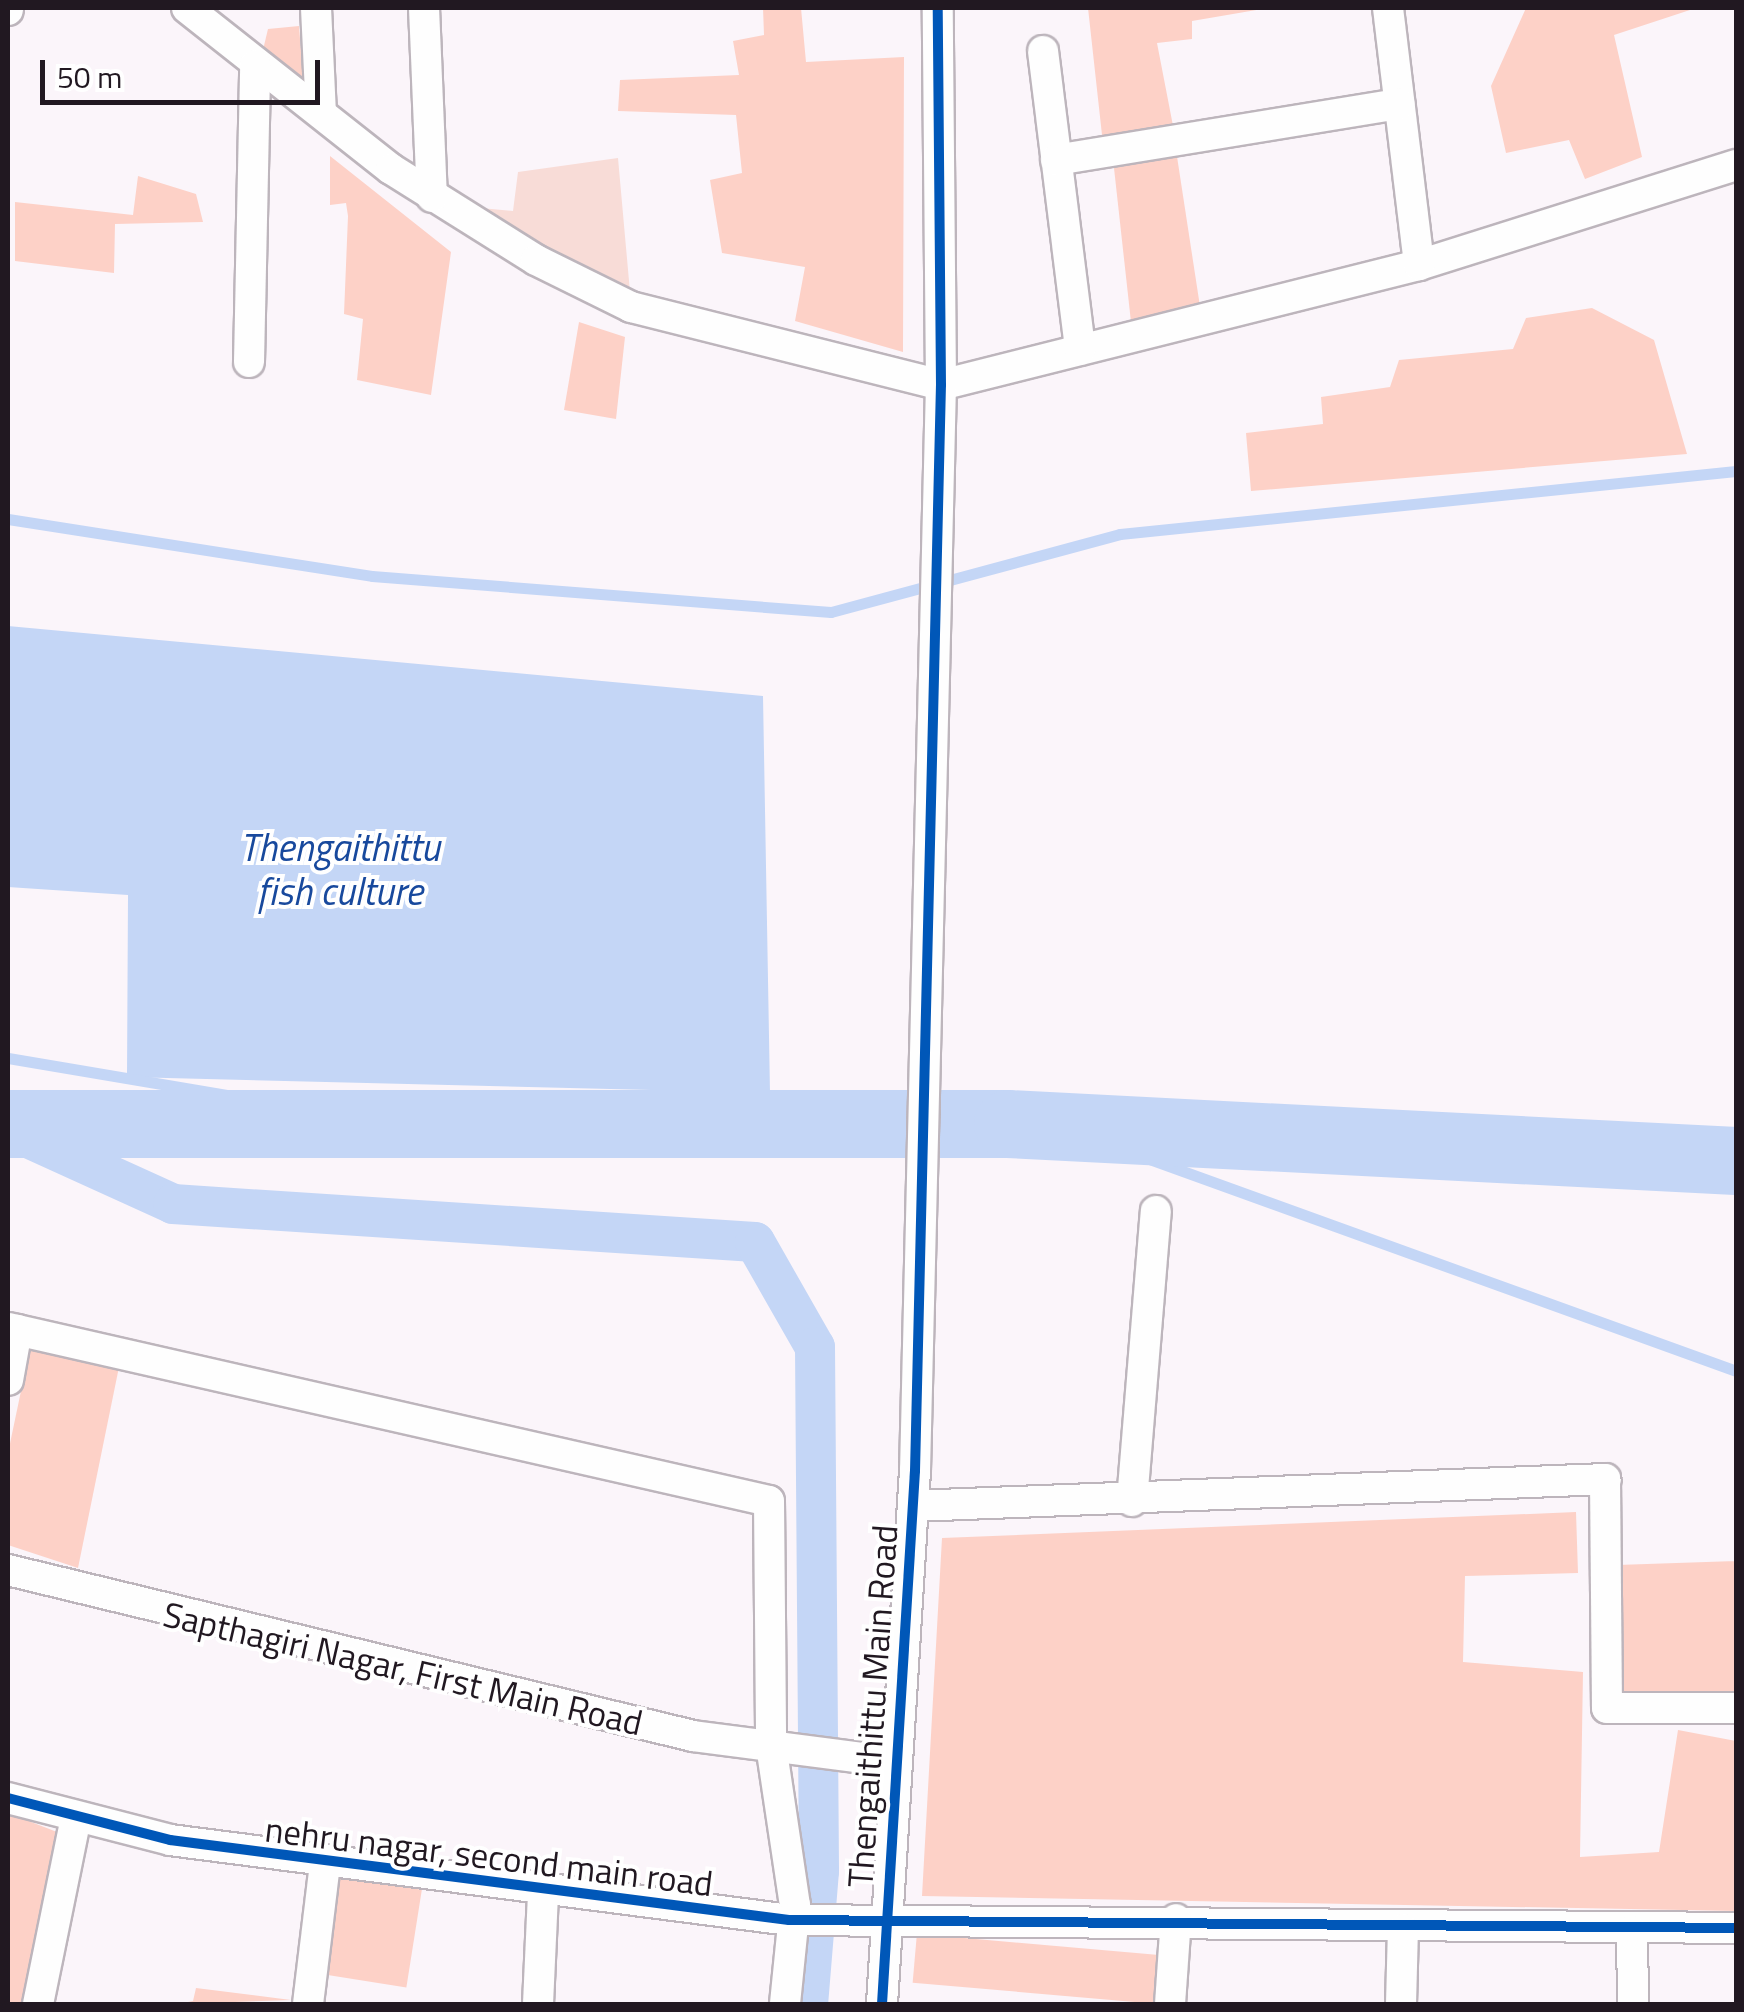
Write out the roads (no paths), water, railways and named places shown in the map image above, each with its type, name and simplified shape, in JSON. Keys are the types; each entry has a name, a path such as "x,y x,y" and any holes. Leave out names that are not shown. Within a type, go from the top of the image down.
{"street":[{"path":"187,8 254,65 432,197 631,307 941,385 1419,265 1736,165"},
{"path":"316,8 321,112"},
{"path":"424,8 432,197"},
{"name":"Thengaithittu Main Road","path":"882,2004 872,1923 893,1762 915,1471 941,385 938,8"},
{"path":"1388,8 1419,265"},
{"path":"1043,51 1080,350"},
{"path":"249,362 254,65"},
{"path":"1056,160 1400,104"},
{"path":"1132,1502 1156,1211"},
{"path":"8,1380 12,1329 769,1501 771,1745 799,1920 785,2004"},
{"path":"912,1506 1132,1502 1605,1479 1606,1708 1736,1708"},
{"name":"Sapthagiri Nagar, First Main Road","path":"8,1570 693,1736 893,1762"},
{"name":"nehru nagar, second main road","path":"8,1798 75,1822 325,1864 543,1894 799,1920 872,1923 1176,1919 1403,1929 1632,1932 1736,1928"},
{"path":"38,2004 75,1822"},
{"path":"308,2004 325,1864"},
{"path":"538,2004 543,1894"},
{"path":"1170,2004 1176,1919"},
{"path":"1400,2004 1403,1929"},
{"path":"1632,1932 1633,2004"}],"water":[{"name":"Thengaithittu fish culture","path":"8,626 763,696 770,1093 127,1077 128,895 8,887"}],"waterway":[{"path":"8,519 372,576 831,612 1120,534 1736,471"},
{"path":"8,1058 273,1103 997,1104 1736,1371"},
{"path":"8,1124 1008,1124 1736,1161"},
{"path":"8,1129 173,1204 755,1242 815,1347 819,1871 808,2004"}]}
